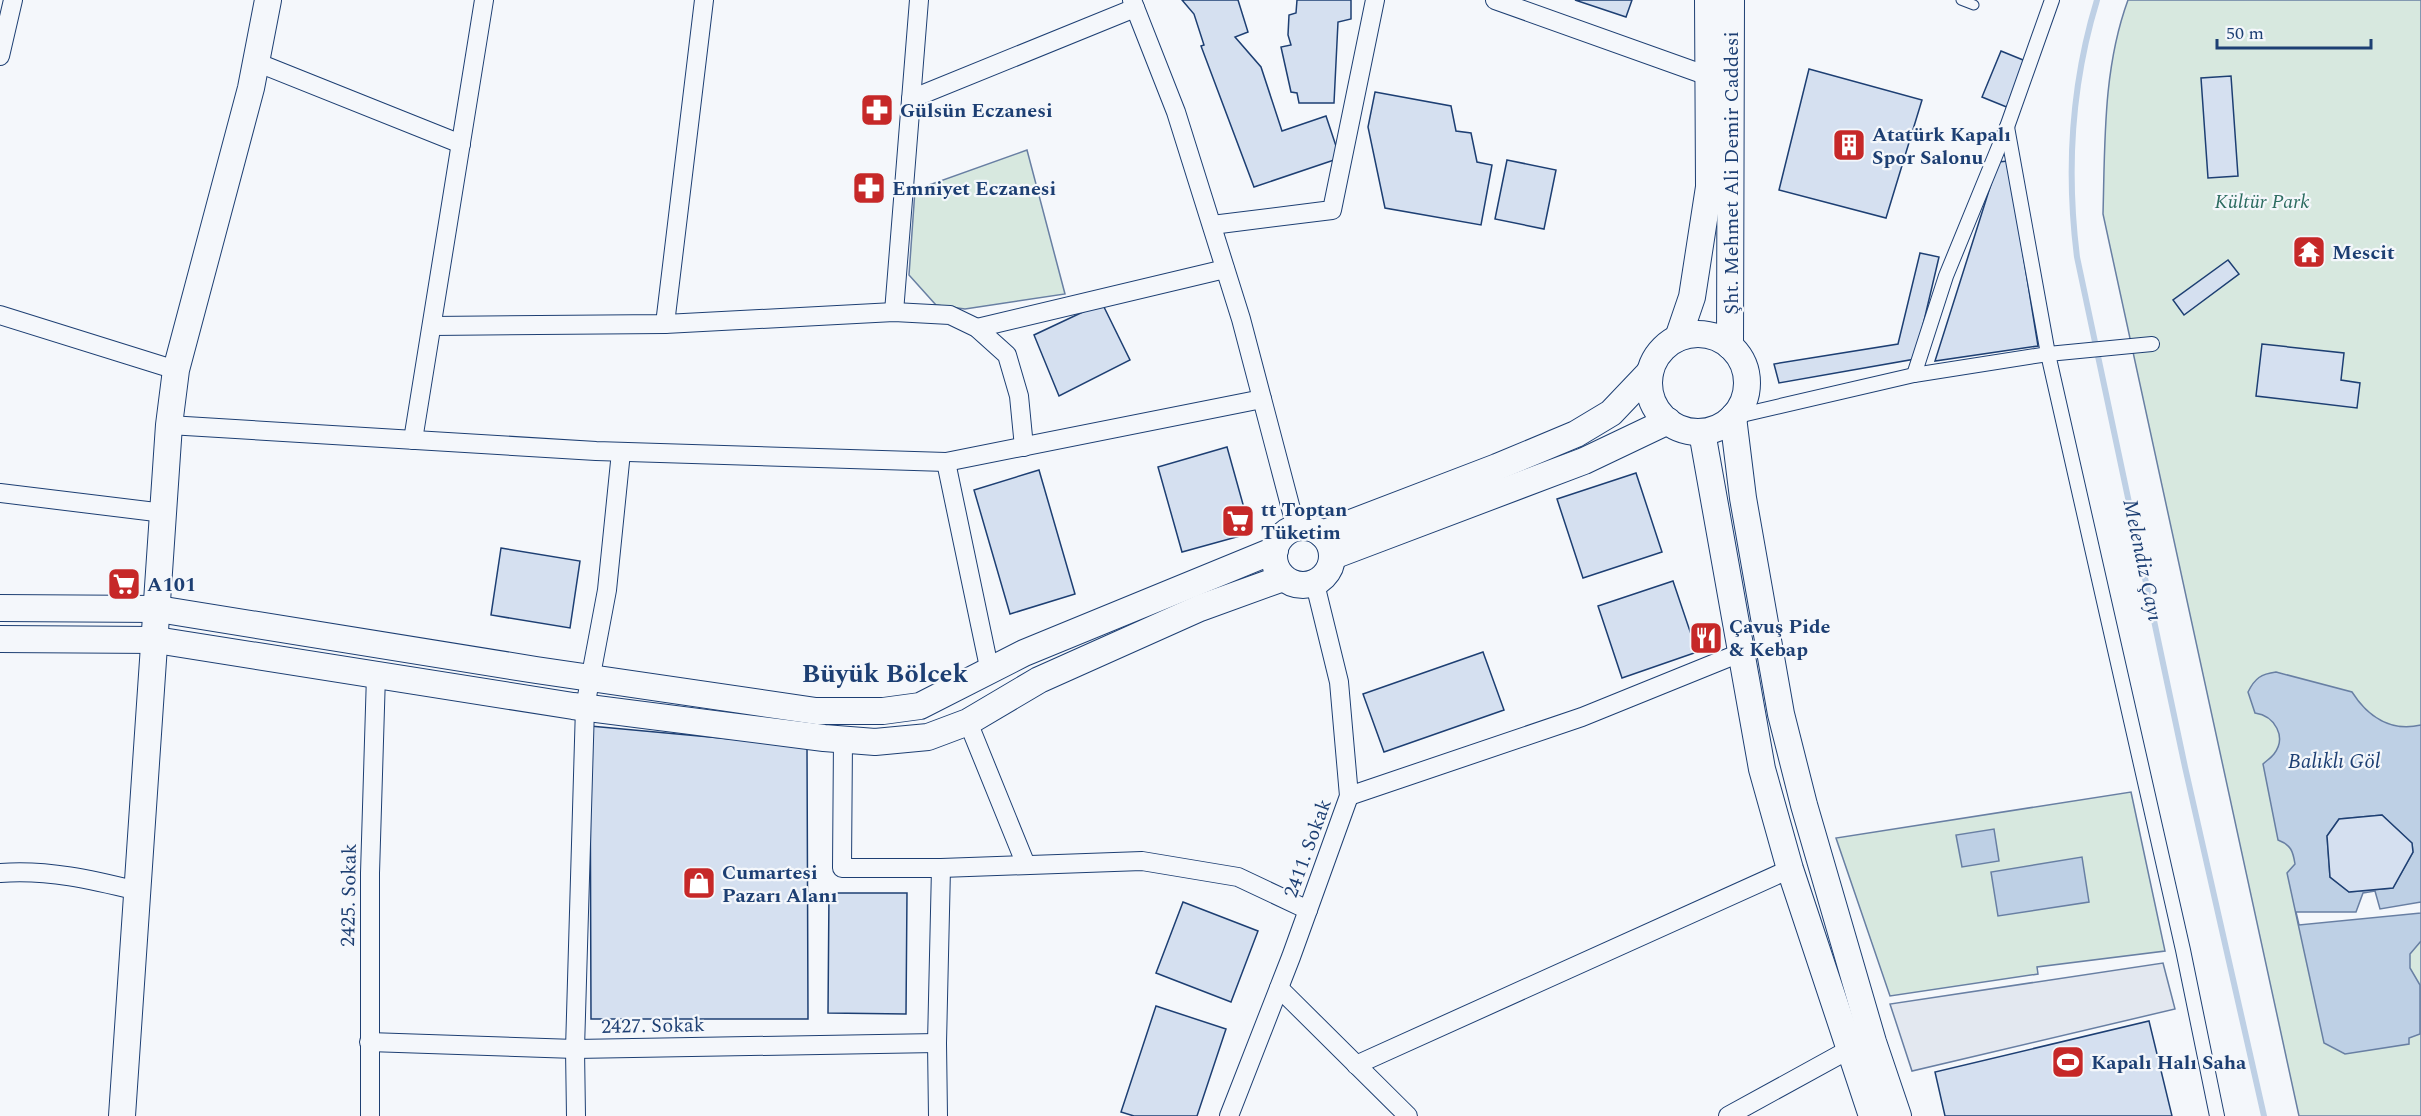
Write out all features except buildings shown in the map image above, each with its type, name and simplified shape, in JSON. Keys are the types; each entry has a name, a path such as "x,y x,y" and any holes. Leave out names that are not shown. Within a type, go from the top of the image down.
{"main road":[{"path":"122,1116 169,425 176,370 256,62 268,0"},
{"name":"Şht. Mehmet Ali Demir Caddesi","path":"1678,338 1692,297 1709,187 1708,0"},
{"name":"Şht. Mehmet Ali Demir Caddesi","path":"1730,346 1731,0"},
{"path":"1695,334 1708,334 1730,346 1741,360 1746,375 1746,393 1738,411 1721,426 1702,432 1686,430 1668,422 1654,404 1649,387 1650,372 1655,359 1668,344 1678,338 1695,334"},
{"path":"1328,545 1576,434 1611,413 1650,372"},
{"path":"1732,417 1743,498 1781,714 1807,816 1873,1042 1898,1116"},
{"path":"1328,545 1584,462 1668,422"},
{"path":"1702,432 1762,769 1791,869 1872,1116"},
{"path":"1308,527 1328,545 1327,574 1315,584 1298,585 1284,578 1276,568 1275,550 1279,539 1296,528 1308,527"},
{"path":"0,608 158,609 591,678 816,711 883,711 920,706 1024,653 1275,550"},
{"path":"0,639 156,640 585,707 843,740 875,742 928,737 968,722 1039,680 1200,608 1284,578"}],"street":[{"path":"0,56 13,0"},
{"path":"413,440 484,0"},
{"path":"665,324 704,0"},
{"path":"894,312 919,0"},
{"path":"1212,225 1332,210 1376,0"},
{"path":"1495,0 1708,76"},
{"path":"1914,375 1946,276 2007,127 2052,0"},
{"path":"911,99 1134,4 1176,112 1226,268 1296,528"},
{"path":"256,62 461,144"},
{"path":"2007,127 2048,354 2173,905 2217,1116"},
{"path":"977,328 1226,268"},
{"path":"432,326 665,324 894,312 950,315 977,328 1007,355 1019,396 1024,447"},
{"path":"0,315 176,370"},
{"path":"1732,417 1914,375 2048,354 2152,344"},
{"path":"169,425 621,452 946,462 1262,399"},
{"path":"576,1116 575,1049 585,707 607,590 621,452"},
{"path":"946,462 990,672"},
{"path":"0,493 164,513"},
{"name":"2411. Sokak","path":"1229,1116 1279,988 1349,796 1339,682 1315,584"},
{"path":"1349,796 1582,717 1740,653"},
{"name":"2425. Sokak","path":"370,1116 370,873 376,675"},
{"path":"968,722 1026,865"},
{"path":"843,740 842,868 1142,861 1238,877 1308,910"},
{"path":"938,1116 937,1043 941,867"},
{"path":"1356,1065 1791,869"},
{"path":"0,873 27,871 94,880 138,891"},
{"path":"1279,988 1408,1116"},
{"name":"2427. Sokak","path":"369,1042 575,1049 937,1043"},
{"path":"1728,1116 1850,1049"}],"lane":[{"path":"1960,0 1974,4"}],"green space":[{"name":"Kültür Park","path":"2128,0 2421,0 2421,1116 2299,1116 2103,214 2105,133 2110,79 2114,52"},
{"path":"1027,150 1065,294 965,309 936,305 909,275 915,190"},
{"path":"2131,792 2165,951 2037,967 2038,974 1890,996 1836,838"}],"shaded area":[{"path":"2163,963 2175,1009 1912,1071 1890,1004"}],"water":[{"name":"Balıklı Göl","path":"2276,672 2352,692 2365,709 2390,724 2410,727 2421,725 2421,941 2410,954 2410,968 2420,985 2420,1034 2409,1038 2409,1044 2345,1054 2324,1043 2287,873 2295,864 2294,859 2289,846 2278,840 2263,764 2278,747 2279,734 2268,718 2255,713 2248,692 2259,678","holes":["2382,815 2412,843 2413,852 2393,888 2349,892 2330,877 2327,836 2339,819"]},
{"path":"1994,829 1999,861 1962,867 1956,835"},
{"path":"2082,857 2089,902 1998,916 1991,872"}],"pier":[{"path":"2375,891 2380,909 2421,902 2421,913 2299,925 2296,912 2356,912 2363,893"}],"waterway":[{"name":"Melendiz Çayı","path":"2097,0 2081,64 2073,127 2072,192 2077,257 2185,767 2264,1116"}],"place":[{"name":"Gülsün Eczanesi","path":"877,110"},
{"name":"Atatürk Kapalı Spor Salonu","path":"1849,145"},
{"name":"Emniyet Eczanesi","path":"869,188"},
{"name":"Mescit","path":"2309,252"},
{"name":"tt Toptan Tüketim","path":"1238,521"},
{"name":"A101","path":"124,584"},
{"name":"Çavuş Pide & Kebap","path":"1706,638"},
{"name":"Cumartesi Pazarı Alanı","path":"699,883"},
{"name":"Kapalı Halı Saha","path":"2068,1062"}],"district":[{"name":"Büyük Bölcek","path":"885,673"}]}
